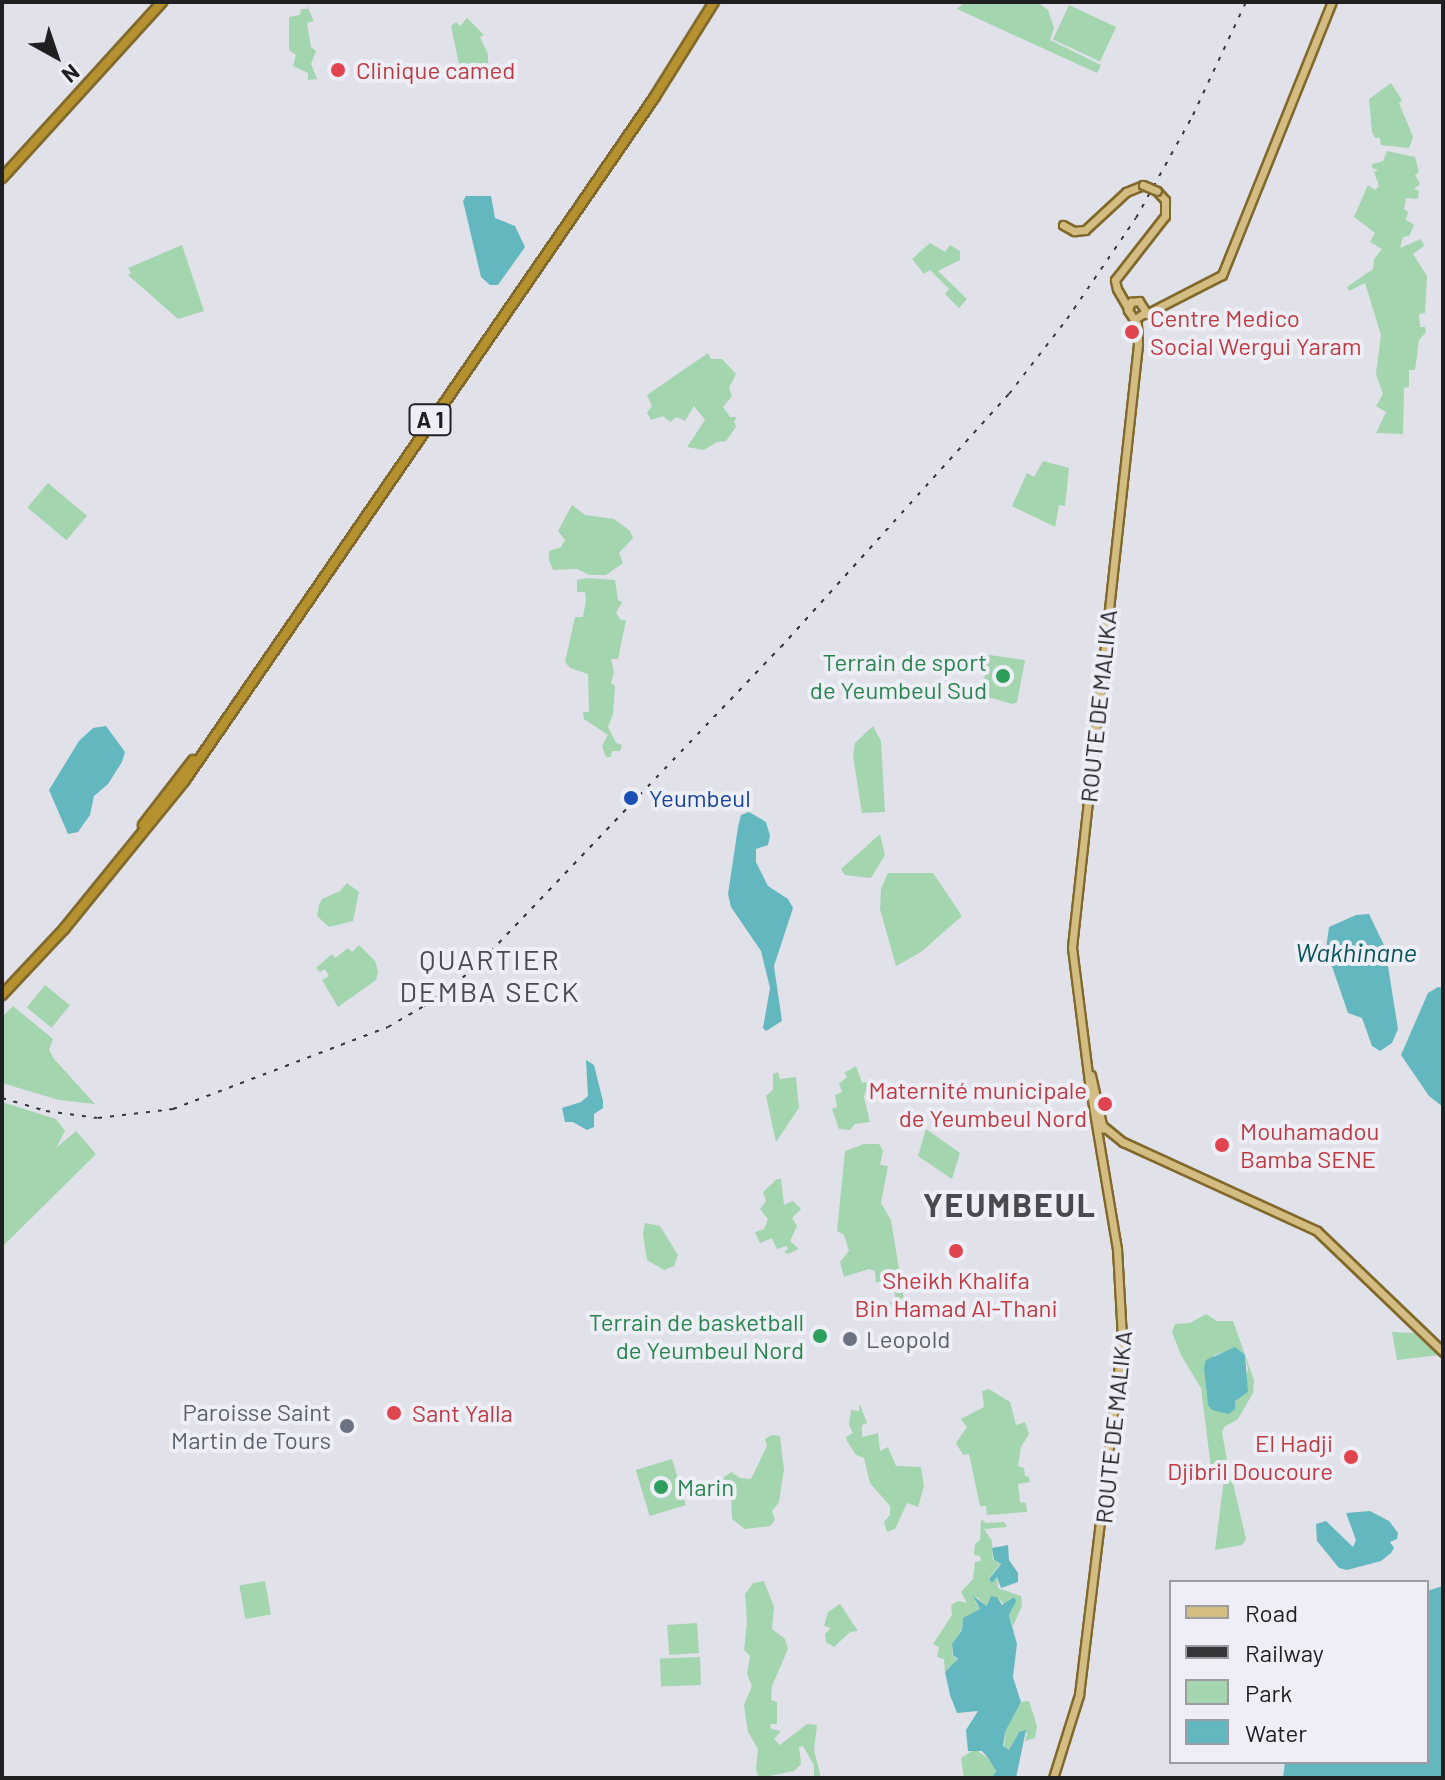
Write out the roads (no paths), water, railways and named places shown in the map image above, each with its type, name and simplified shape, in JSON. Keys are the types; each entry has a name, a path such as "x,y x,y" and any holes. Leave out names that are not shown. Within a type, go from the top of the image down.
{"highway":[{"path":"2,172 160,2"},
{"path":"2,178 160,2"},
{"name":"A 1","path":"2,995 192,770 654,98 711,2"},
{"name":"A 1","path":"2,988 58,931"}],"main road":[{"path":"1063,225 1074,231 1085,230 1126,192 1143,185 1157,191 1165,200 1165,216 1117,276 1115,285 1130,305 1130,316 1135,319 1212,283 1225,271 1332,2"},
{"path":"1130,305 1141,301 1145,312"},
{"name":"ROUTE DE MALIKA","path":"1055,1778 1079,1695 1122,1338 1120,1272 1072,944 1138,338 1145,312"},
{"name":"ROUTE DE MALIKA","path":"1135,319 1138,338"},
{"path":"1100,1125 1123,1142 1317,1231 1443,1352"}],"water":[{"path":"466,196 491,196 495,218 515,226 525,247 498,285 490,285 481,277 463,201"},
{"path":"106,726 125,752 122,762 108,784 94,796 90,815 78,832 68,834 49,790 79,741 93,728"},
{"path":"749,812 766,822 770,836 768,845 756,849 756,862 768,886 788,899 793,908 774,966 782,1021 766,1031 763,1028 770,988 761,951 731,907 728,894 741,815"},
{"name":"Wakhinane","path":"1369,914 1385,947 1398,1029 1392,1043 1380,1051 1372,1046 1362,1018 1348,1013 1326,949 1329,927 1356,915"},
{"name":"Wakhinane","path":"1438,987 1443,988 1443,1107 1429,1096 1401,1055 1428,993"},
{"path":"586,1060 594,1065 603,1101 603,1108 594,1114 594,1127 587,1130 573,1122 565,1122 562,1108 581,1102 588,1096"},
{"path":"1235,1347 1245,1355 1248,1392 1235,1401 1235,1409 1229,1414 1212,1410 1208,1405 1204,1367 1206,1360"},
{"path":"1370,1511 1389,1521 1398,1533 1397,1539 1390,1542 1394,1548 1381,1561 1347,1570 1339,1568 1317,1541 1316,1524 1326,1521 1353,1547 1356,1540 1346,1513"},
{"path":"1008,1545 1009,1560 1018,1573 1018,1582 1001,1588 997,1577 992,1583 989,1579 1001,1564 994,1560 992,1548"},
{"path":"1443,1586 1443,1778 1283,1778 1285,1764 1429,1764 1429,1590"},
{"path":"973,1596 987,1606 991,1596 997,1597 1002,1605 1014,1597 1016,1601 1009,1615 1017,1644 1013,1677 1021,1702 1005,1732 1003,1746 1009,1750 1019,1732 1026,1730 1016,1778 992,1778 996,1771 982,1751 968,1751 966,1730 978,1711 957,1713 950,1695 945,1672 958,1659 953,1655 952,1644 962,1630 963,1618 980,1609"}],"railway":[{"path":"2,1098 46,1111 98,1118 173,1109 388,1027 424,1006 474,969 781,647 1009,394 1067,319 1136,218 1193,115 1246,2"}],"place":[{"name":"Clinique camed","path":"338,70"},
{"name":"Centre Medico Social Wergui Yaram","path":"1132,332"},
{"name":"Terrain de sport de Yeumbeul Sud","path":"1003,676"},
{"name":"Yeumbeul","path":"631,798"},
{"name":"Maternité municipale de Yeumbeul Nord","path":"1105,1104"},
{"name":"Mouhamadou Bamba SENE","path":"1222,1145"},
{"name":"Sheikh Khalifa Bin Hamad Al-Thani","path":"956,1251"},
{"name":"Terrain de basketball de Yeumbeul Nord","path":"820,1336"},
{"name":"Leopold","path":"850,1339"},
{"name":"Sant Yalla","path":"394,1413"},
{"name":"Paroisse Saint Martin de Tours","path":"347,1426"},
{"name":"El Hadji Djibril Doucoure","path":"1351,1457"},
{"name":"Marin","path":"661,1487"}],"district":[{"name":"QUARTIER DEMBA SECK","path":"490,975"},
{"name":"YEUMBEUL","path":"1010,1204"}]}
